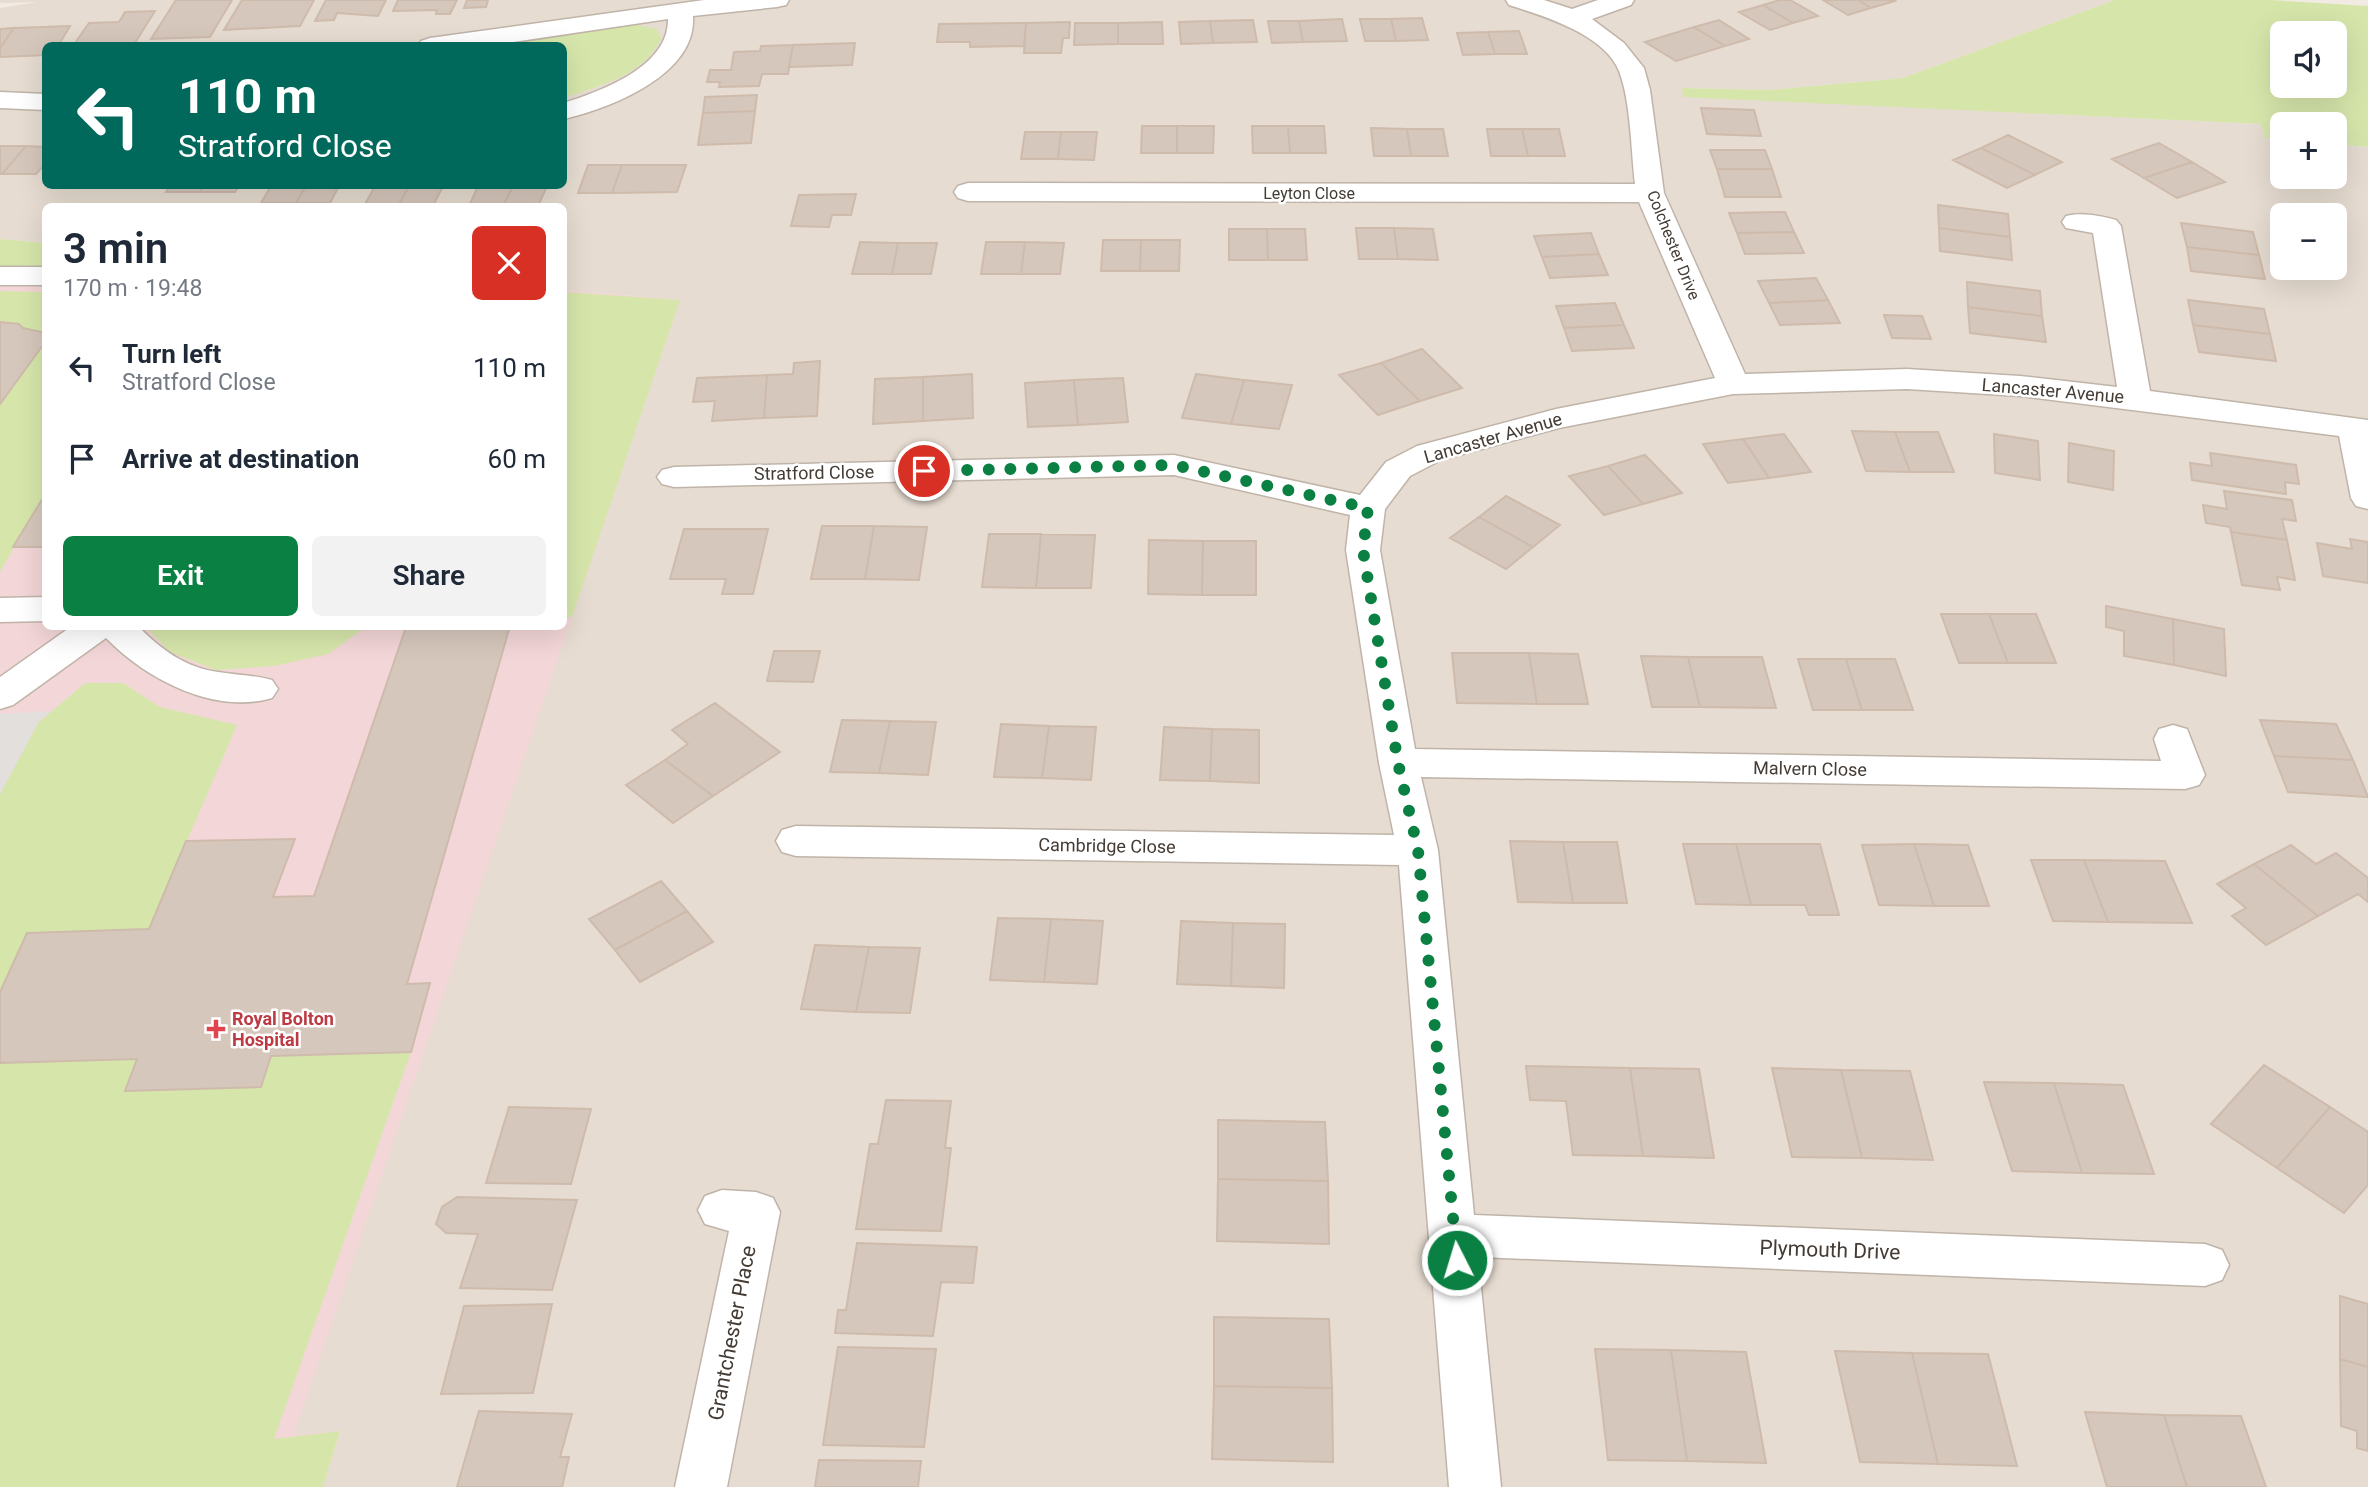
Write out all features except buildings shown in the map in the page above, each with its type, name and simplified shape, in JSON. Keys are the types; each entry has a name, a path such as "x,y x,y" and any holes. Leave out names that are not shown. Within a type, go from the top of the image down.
{"street":[{"path":"458,42 680,10 777,0"},
{"name":"Colchester Drive","path":"1518,0 1573,17 1615,48 1631,68 1650,193 1733,384"},
{"path":"1573,17 1622,0"},
{"path":"567,110 626,86 661,63 680,34 680,10"},
{"path":"0,100 42,102"},
{"name":"Leyton Close","path":"968,192 1650,193"},
{"path":"2076,222 2106,226 2135,399"},
{"path":"0,276 42,276"},
{"name":"Lancaster Avenue","path":"1368,508 1398,469 1429,453 1556,418 1733,384 1907,379 2135,399 2361,429"},
{"path":"2361,429 2368,498"},
{"name":"Stratford Close","path":"674,477 1174,465 1368,508"},
{"path":"1368,508 1363,550 1398,763 1418,850 1455,1235 1475,1487"},
{"path":"0,610 42,609"},
{"path":"0,696 92,630"},
{"path":"120,630 142,654 173,674 211,686 259,689"},
{"name":"Malvern Close","path":"1398,763 2185,775 2173,739"},
{"name":"Cambridge Close","path":"796,841 1418,850"},
{"name":"Grantchester Place","path":"701,1487 756,1213 722,1210"},
{"name":"Plymouth Drive","path":"1455,1235 2205,1265"}],"shaded area":[{"path":"0,0 2115,0 1903,78 1771,90 1683,88 1683,96 2261,124 2265,138 2270,138 2270,189 2347,189 2347,145 2368,147 2368,1487 323,1487 340,1432 293,1435 679,300 567,290 567,203 42,203 42,243 0,239 0,8 37,2 0,3"},
{"name":"Royal Bolton Hospital","path":"0,267 42,267 42,630 567,630 567,290 680,300 294,1434 340,1431 323,1487 0,1487"},
{"path":"51,711 38,723 0,794 0,714"}],"green space":[{"path":"2115,0 2272,0 2368,6 2368,147 2347,145 2347,112 2270,112 2270,138 2265,138 2261,124 1683,97 1682,88 1771,90 1903,78"},
{"path":"633,24 657,29 661,39 653,52 632,71 567,97 567,42 505,42"},
{"path":"0,239 42,243 42,267 0,267"},
{"path":"0,291 42,292 42,498 0,572"},
{"path":"567,292 680,300 572,617 567,618"},
{"path":"149,630 362,630 328,654 274,666 216,670 170,652"},
{"path":"85,683 123,683 160,707 237,725 149,929 27,933 0,992 0,794 38,723"},
{"path":"411,1052 274,1439 340,1431 323,1487 0,1487 0,1063 137,1059 126,1091 261,1087 271,1056"}],"place":[{"name":"Royal Bolton Hospital","path":"216,1029"}],"route":[{"path":"924,471 1174,465 1368,508 1363,550 1398,763 1418,850 1457,1260"}]}
